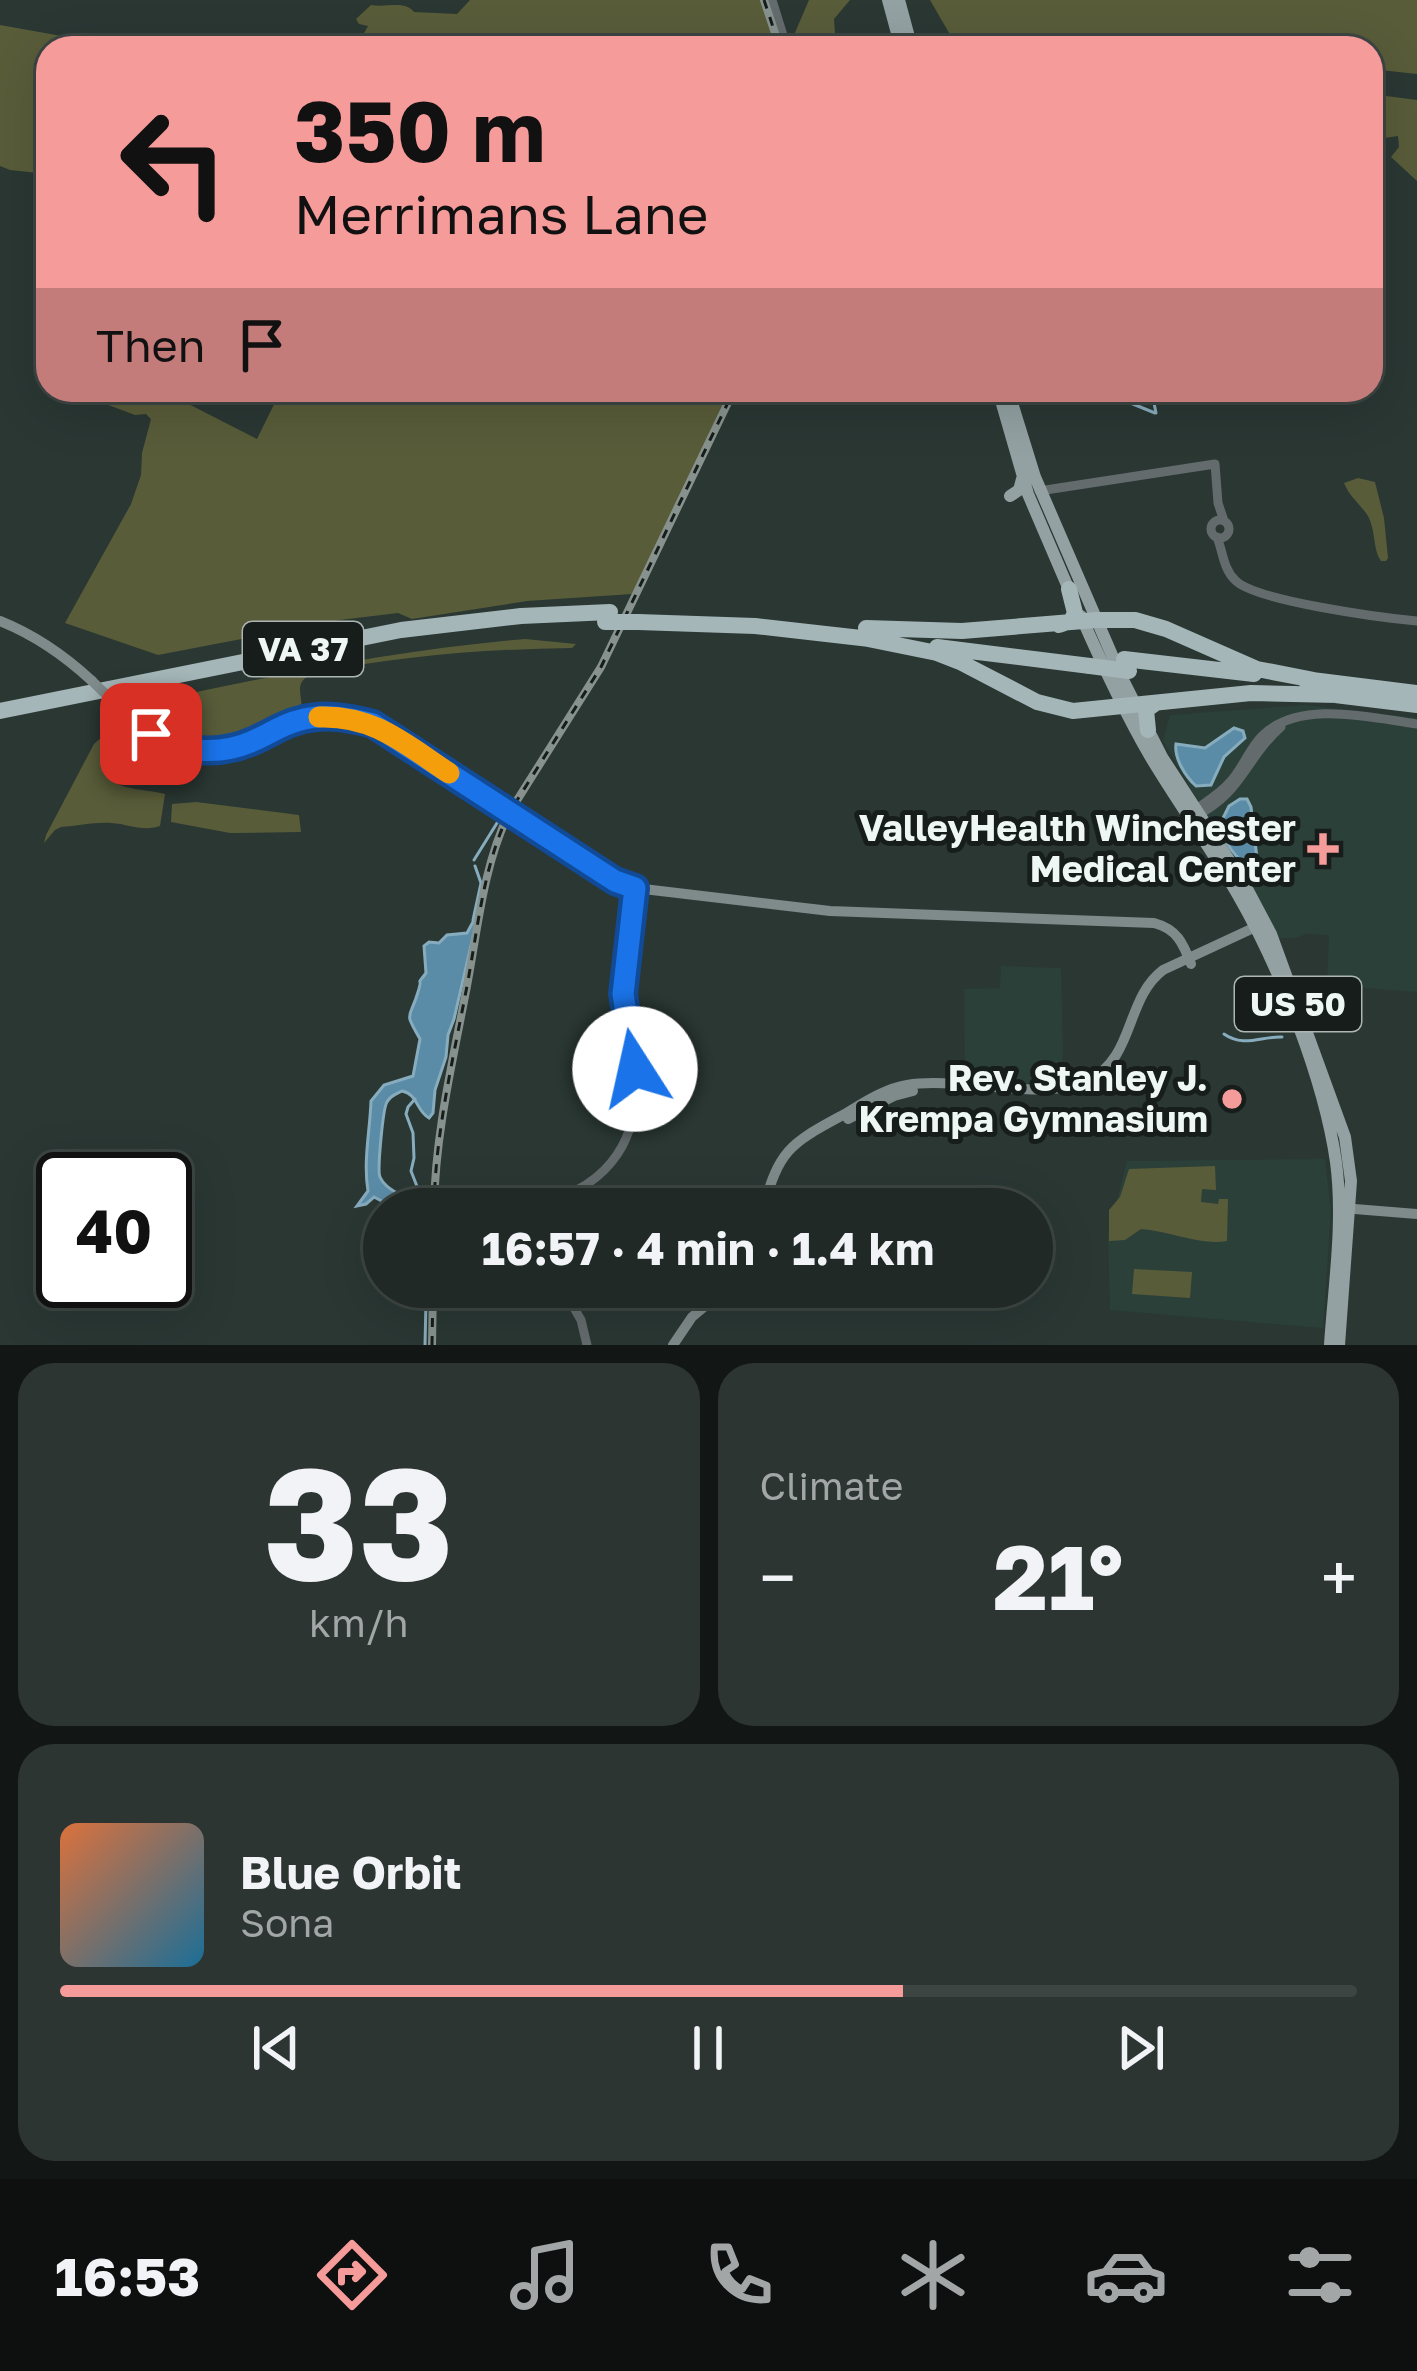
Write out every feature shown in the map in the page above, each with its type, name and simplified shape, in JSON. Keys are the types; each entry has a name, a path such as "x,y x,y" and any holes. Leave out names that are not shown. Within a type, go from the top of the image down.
{"highway":[{"path":"1059,625 1074,616 1069,589"},
{"name":"VA 37","path":"0,711 401,630 521,616 640,617 864,633 1417,705"},
{"name":"VA 37","path":"0,721 396,641 607,617"},
{"path":"864,633 1148,622 1256,669 1314,680"},
{"path":"864,633 949,658 1052,707 1073,712 1251,693 1338,695"},
{"name":"VA 37","path":"1127,665 1417,693"},
{"path":"1148,730 1145,713 1156,703"}],"main road":[{"path":"888,0 898,36"},
{"path":"898,0 908,36"},
{"name":"US 50","path":"1001,402 1022,477 1034,492 1129,707 1195,814"},
{"name":"US 50","path":"1011,402 1034,492 1069,589 1090,621"},
{"path":"1010,496 1021,487 1022,477"},
{"path":"0,621 55,650 158,739 197,751 236,747 309,718 337,717 373,724 615,881 635,888 830,911 1154,923 1178,936 1190,961"},
{"name":"US 50","path":"1129,707 1148,730 1262,929 1345,1137 1351,1170 1338,1235 1331,1325 1337,1328 1336,1343"},
{"path":"770,1188 772,1176 806,1135 904,1085 1062,1088 1086,1082 1120,1050 1148,984 1163,970 1262,929"},
{"name":"US 50","path":"1262,929 1276,972 1290,991"},
{"path":"1344,1209 1417,1214"},
{"name":"US 50","path":"1336,1343 1346,1254 1344,1209"},
{"path":"1338,1235 1341,1253 1346,1254"},
{"path":"670,1345 671,1332 693,1308"},
{"path":"670,1345 703,1308"}],"street":[{"path":"772,0 783,36"},
{"path":"1034,492 1215,464 1220,521 1211,529 1221,537 1231,576 1251,591 1417,621"},
{"path":"1195,814 1238,785 1260,748 1285,723 1323,714 1417,724"},
{"path":"580,1188 613,1160 634,1111 636,1082 623,981 635,888"},
{"path":"574,1308 586,1345"}],"shaded area":[{"name":"ValleyHealth Winchester Medical Center","path":"1305,705 1417,718 1417,992 1327,985 1329,935 1278,938 1163,741 1170,715"},
{"path":"1001,966 1061,968 1060,1083 965,1084 964,989 1000,988"},
{"path":"1325,1159 1331,1210 1323,1328 1110,1310 1108,1235 1127,1161"}],"green space":[{"path":"470,0 762,0 775,36 362,36 368,26 356,19 371,5 457,14"},
{"path":"809,0 850,0 834,19 835,36 794,35"},
{"path":"930,0 1417,0 1417,74 1383,70 1383,36 951,36"},
{"path":"0,25 62,36 36,36 36,173 0,166"},
{"path":"1383,96 1417,100 1417,181 1391,157 1399,147 1398,136 1383,138"},
{"path":"101,402 185,402 257,439 275,402 725,402 652,562 632,594 527,601 412,619 398,613 340,620 158,655 65,623 131,504 141,475 151,419 146,414 135,415"},
{"path":"1358,478 1375,482 1384,518 1386,561 1378,556 1368,516 1344,483"},
{"path":"525,639 576,644 572,648 410,658 314,673 300,686 301,715 230,743 184,742 180,696 355,661"},
{"path":"114,732 149,762 180,755 176,773 169,776 149,777 121,769 113,774 119,785 165,794 160,826 61,827 44,843 94,744"},
{"path":"196,802 299,815 301,832 230,833 171,822 172,804"},
{"path":"1215,1166 1216,1190 1202,1189 1201,1202 1218,1204 1219,1199 1228,1199 1227,1241 1207,1242 1141,1229 1125,1240 1109,1241 1109,1210 1120,1197 1129,1169"},
{"path":"1134,1269 1192,1272 1190,1298 1132,1294"}],"water":[{"path":"1234,728 1243,731 1245,738 1224,757 1211,785 1196,786 1181,766 1176,744 1205,748"},
{"path":"1247,799 1251,807 1258,867 1239,858 1219,826 1229,806"},
{"path":"474,920 433,1113 429,1118 402,1091 390,1098 380,1152 380,1177 390,1188 368,1188 371,1101 384,1085 413,1076 420,1039 410,1015 426,973 424,946 439,943 447,935 467,933"}],"waterway":[{"path":"1128,402 1155,413"},
{"path":"1154,402 1156,413"},
{"path":"474,860 502,815"},
{"path":"473,920 481,883 475,866"},
{"path":"1224,1034 1246,1041 1282,1037"},
{"path":"415,1099 406,1114 413,1133 411,1171 418,1188"},
{"path":"425,1345 426,1308"}],"railway":[{"path":"764,0 776,36"},
{"path":"436,1188 446,1097 482,898 500,834 601,667 728,402"},
{"path":"432,1345 433,1308"}],"slow traffic":[{"path":"319,717 373,724 449,773"}],"place":[{"name":"ValleyHealth Winchester Medical Center","path":"1323,849"},
{"name":"Rev. Stanley J. Krempa Gymnasium","path":"1232,1099"}],"route":[{"path":"151,734 179,747 211,751 246,744 309,718 337,717 373,724 615,881 635,888 623,994 635,1069"}]}
